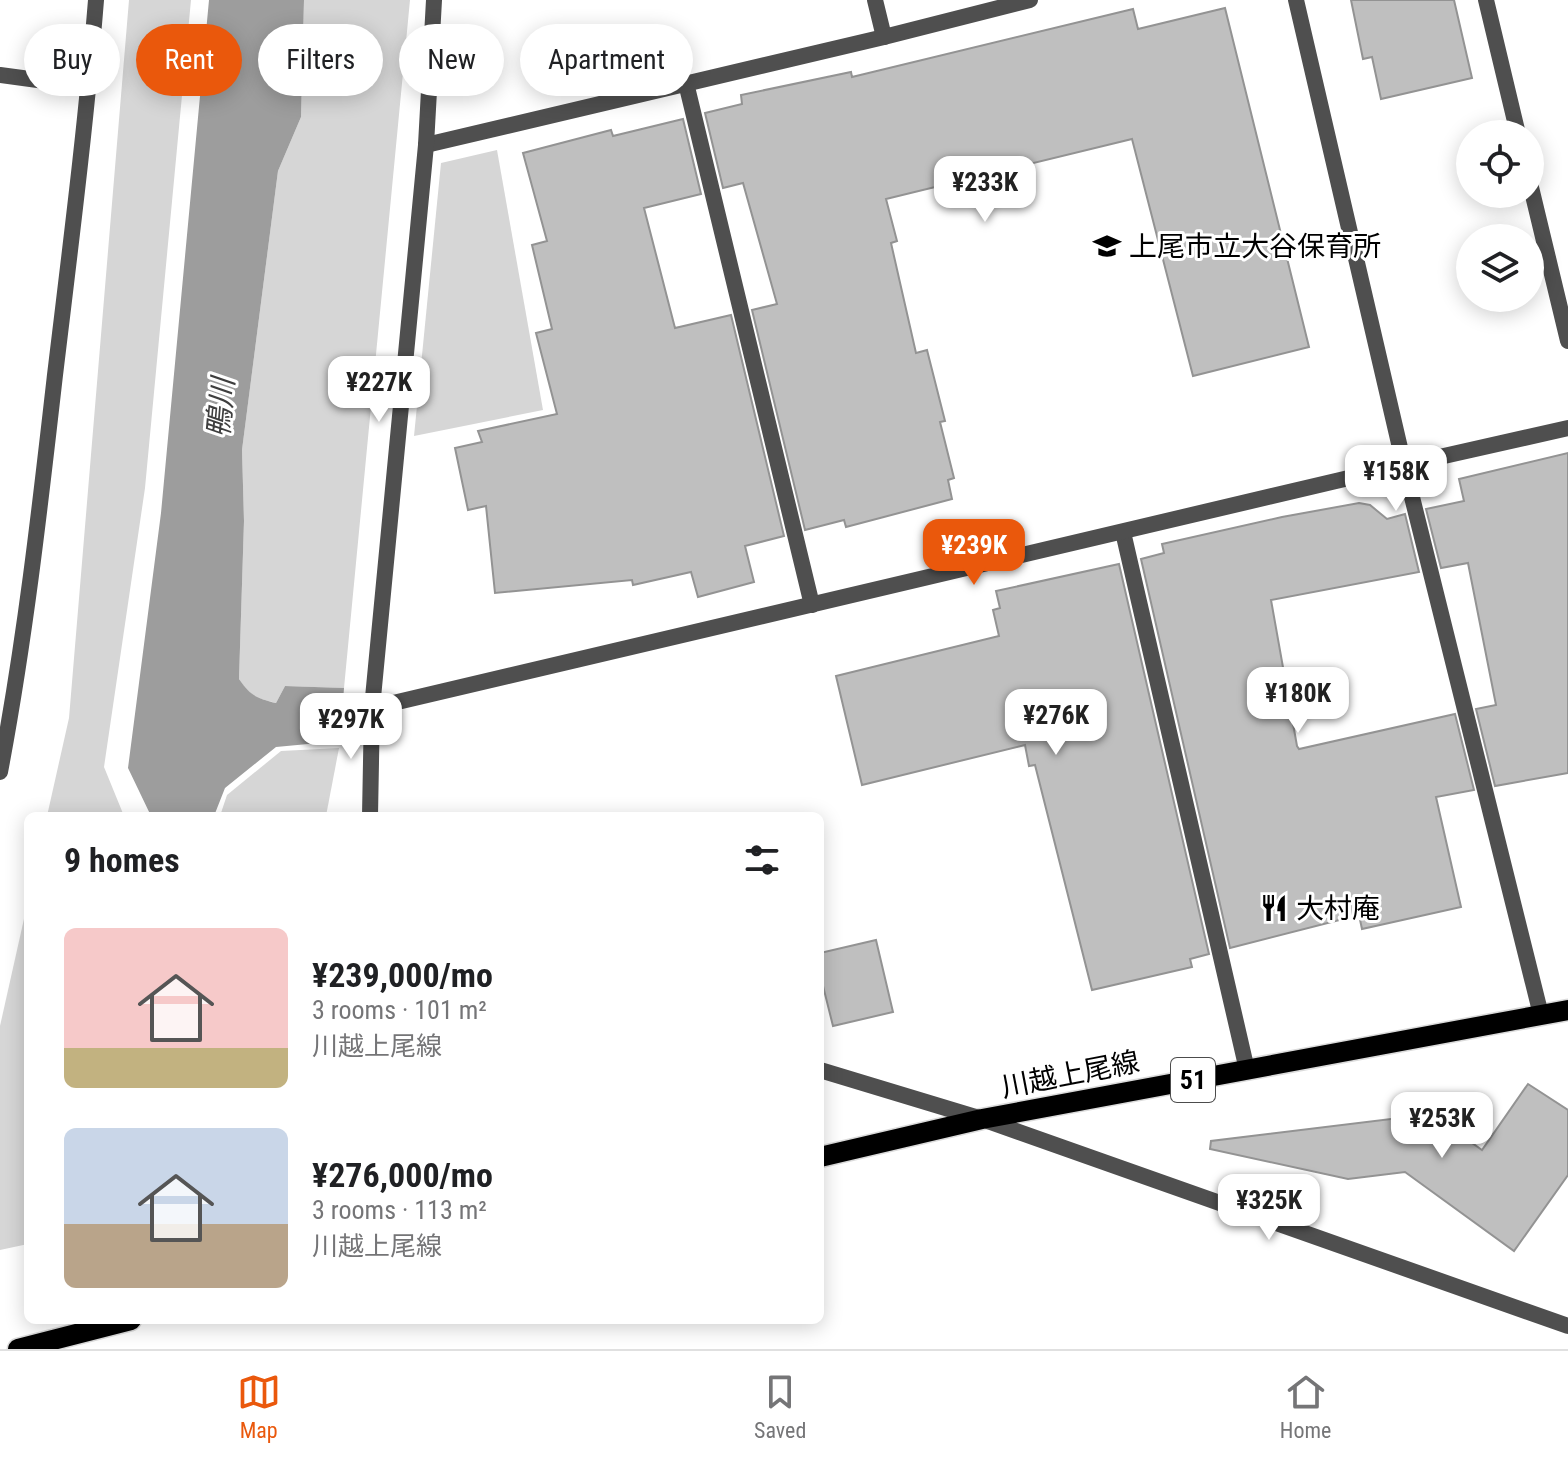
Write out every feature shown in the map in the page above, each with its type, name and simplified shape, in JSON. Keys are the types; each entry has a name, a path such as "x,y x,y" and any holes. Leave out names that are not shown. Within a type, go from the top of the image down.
{"main road":[{"name":"川越上尾線","path":"824,1156 982,1119 1568,1010"},
{"path":"18,1349 115,1324"}],"street":[{"path":"94,24 96,0"},
{"path":"370,812 372,708 426,145 434,0"},
{"path":"875,0 884,37"},
{"path":"693,81 1030,0"},
{"path":"1296,0 1404,465 1541,1015"},
{"path":"1486,0 1515,120"},
{"path":"0,75 24,78"},
{"path":"0,772 6,710 34,556 88,96"},
{"path":"426,145 631,96"},
{"path":"689,96 812,605"},
{"path":"1536,208 1568,341"},
{"path":"372,708 1568,428"},
{"path":"1123,532 1247,1070"},
{"path":"824,1071 982,1119 1568,1326"}],"shaded area":[{"path":"129,0 191,0 189,24 136,24 136,96 182,96 145,488 104,767 122,812 48,812 69,718"},
{"path":"304,0 410,0 408,24 399,24 401,96 344,688 285,686 276,703 254,696 239,679 244,521 242,450 278,171 301,117 302,96 383,96 383,24 303,24"},
{"path":"497,150 543,410 414,436 441,163"},
{"path":"339,748 327,812 221,812 227,795 281,751"},
{"path":"24,919 24,1245 0,1250 0,1026"}],"water":[{"name":"鴨川","path":"209,0 304,0 303,24 258,24 258,96 302,96 301,117 278,171 242,450 244,521 239,679 254,696 276,703 285,686 344,688 340,741 276,747 225,788 216,812 149,812 128,768 161,513 200,96 242,96 242,24 207,24"}],"pier":[{"path":"22,1267 24,1324 150,1324 146,1349 8,1349"}],"building":[{"path":"1351,0 1454,0 1472,78 1381,99 1372,57 1363,59"},
{"path":"1225,8 1309,347 1193,376 1132,139 886,199 897,241 891,243 916,353 927,350 945,421 940,422 954,478 948,480 952,499 846,527 844,520 805,530 752,310 777,304 743,183 723,188 705,113 742,104 741,95 851,72 852,77 1133,9 1138,29"},
{"path":"683,119 701,194 644,208 675,328 731,315 784,536 745,546 754,582 698,597 691,572 633,585 632,580 495,593 486,506 468,510 455,448 482,442 478,431 557,414 536,333 552,329 532,245 547,241 523,153 611,130 613,136"},
{"path":"1568,453 1568,773 1495,786 1476,709 1496,705 1468,563 1441,568 1426,509 1464,501 1459,479"},
{"path":"1359,503 1370,505 1387,519 1405,514 1419,572 1271,600 1297,746 1299,749 1455,714 1474,790 1436,797 1461,907 1362,929 1359,915 1230,948 1141,559 1164,553 1162,544"},
{"path":"1119,564 1209,954 1190,959 1192,967 1092,990 1035,765 1029,766 1025,745 862,785 836,676 999,636 993,610 1000,608 996,591"},
{"path":"876,940 893,1012 833,1026 824,990 824,952"},
{"path":"1528,1084 1568,1110 1568,1175 1514,1251 1405,1172 1348,1179 1210,1149 1211,1141 1432,1114 1482,1150"}],"place":[{"name":"上尾市立大谷保育所","path":"1107,246"},
{"name":"大村庵","path":"1274,908"}]}
